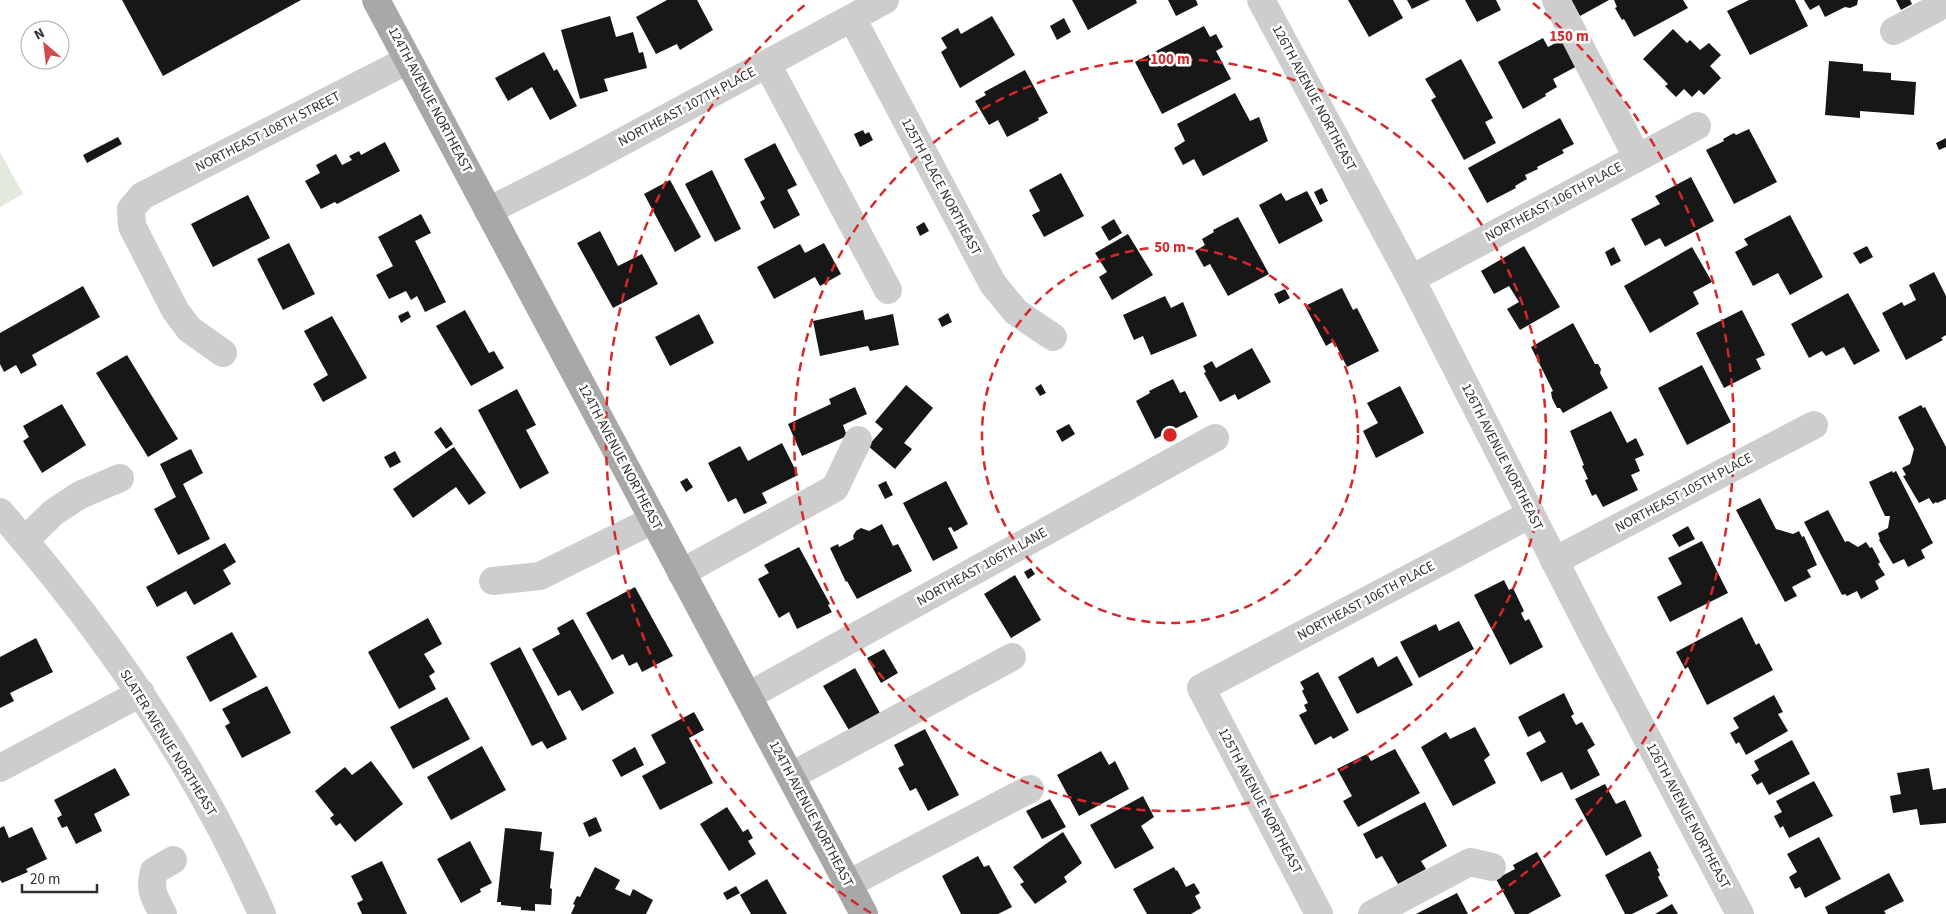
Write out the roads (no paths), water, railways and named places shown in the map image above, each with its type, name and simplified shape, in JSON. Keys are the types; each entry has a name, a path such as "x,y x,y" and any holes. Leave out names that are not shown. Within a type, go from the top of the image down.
{"main road":[{"name":"124TH AVENUE NORTHEAST","path":"376,0 864,914"}],"street":[{"name":"NORTHEAST 107TH PLACE","path":"488,211 581,164 885,0"},
{"name":"126TH AVENUE NORTHEAST","path":"1262,0 1411,279 1554,561 1740,914"},
{"path":"1556,0 1637,157"},
{"path":"1894,31 1946,3"},
{"name":"125TH PLACE NORTHEAST","path":"852,18 993,284 1016,312 1053,337"},
{"name":"NORTHEAST 108TH STREET","path":"223,353 189,329 175,310 132,226 131,209 142,196 408,60"},
{"path":"767,64 888,290"},
{"name":"NORTHEAST 106TH PLACE","path":"1411,279 1697,126"},
{"name":"NORTHEAST 105TH PLACE","path":"1554,561 1814,425"},
{"name":"NORTHEAST 106TH LANE","path":"748,696 1215,438"},
{"path":"682,573 835,488 858,440"},
{"path":"25,540 54,512 80,495 120,478"},
{"name":"SLATER AVENUE NORTHEAST","path":"0,512 25,540 141,693 200,790 262,914"},
{"name":"NORTHEAST 106TH PLACE","path":"1201,688 1531,514"},
{"path":"493,580 540,576 653,520"},
{"path":"791,776 1012,657"},
{"name":"125TH AVENUE NORTHEAST","path":"1201,688 1319,914"},
{"path":"0,768 141,693"},
{"path":"848,884 1030,789"},
{"path":"163,914 153,895 151,883 154,871 173,860"},
{"path":"1372,914 1470,862 1492,868"}]}
